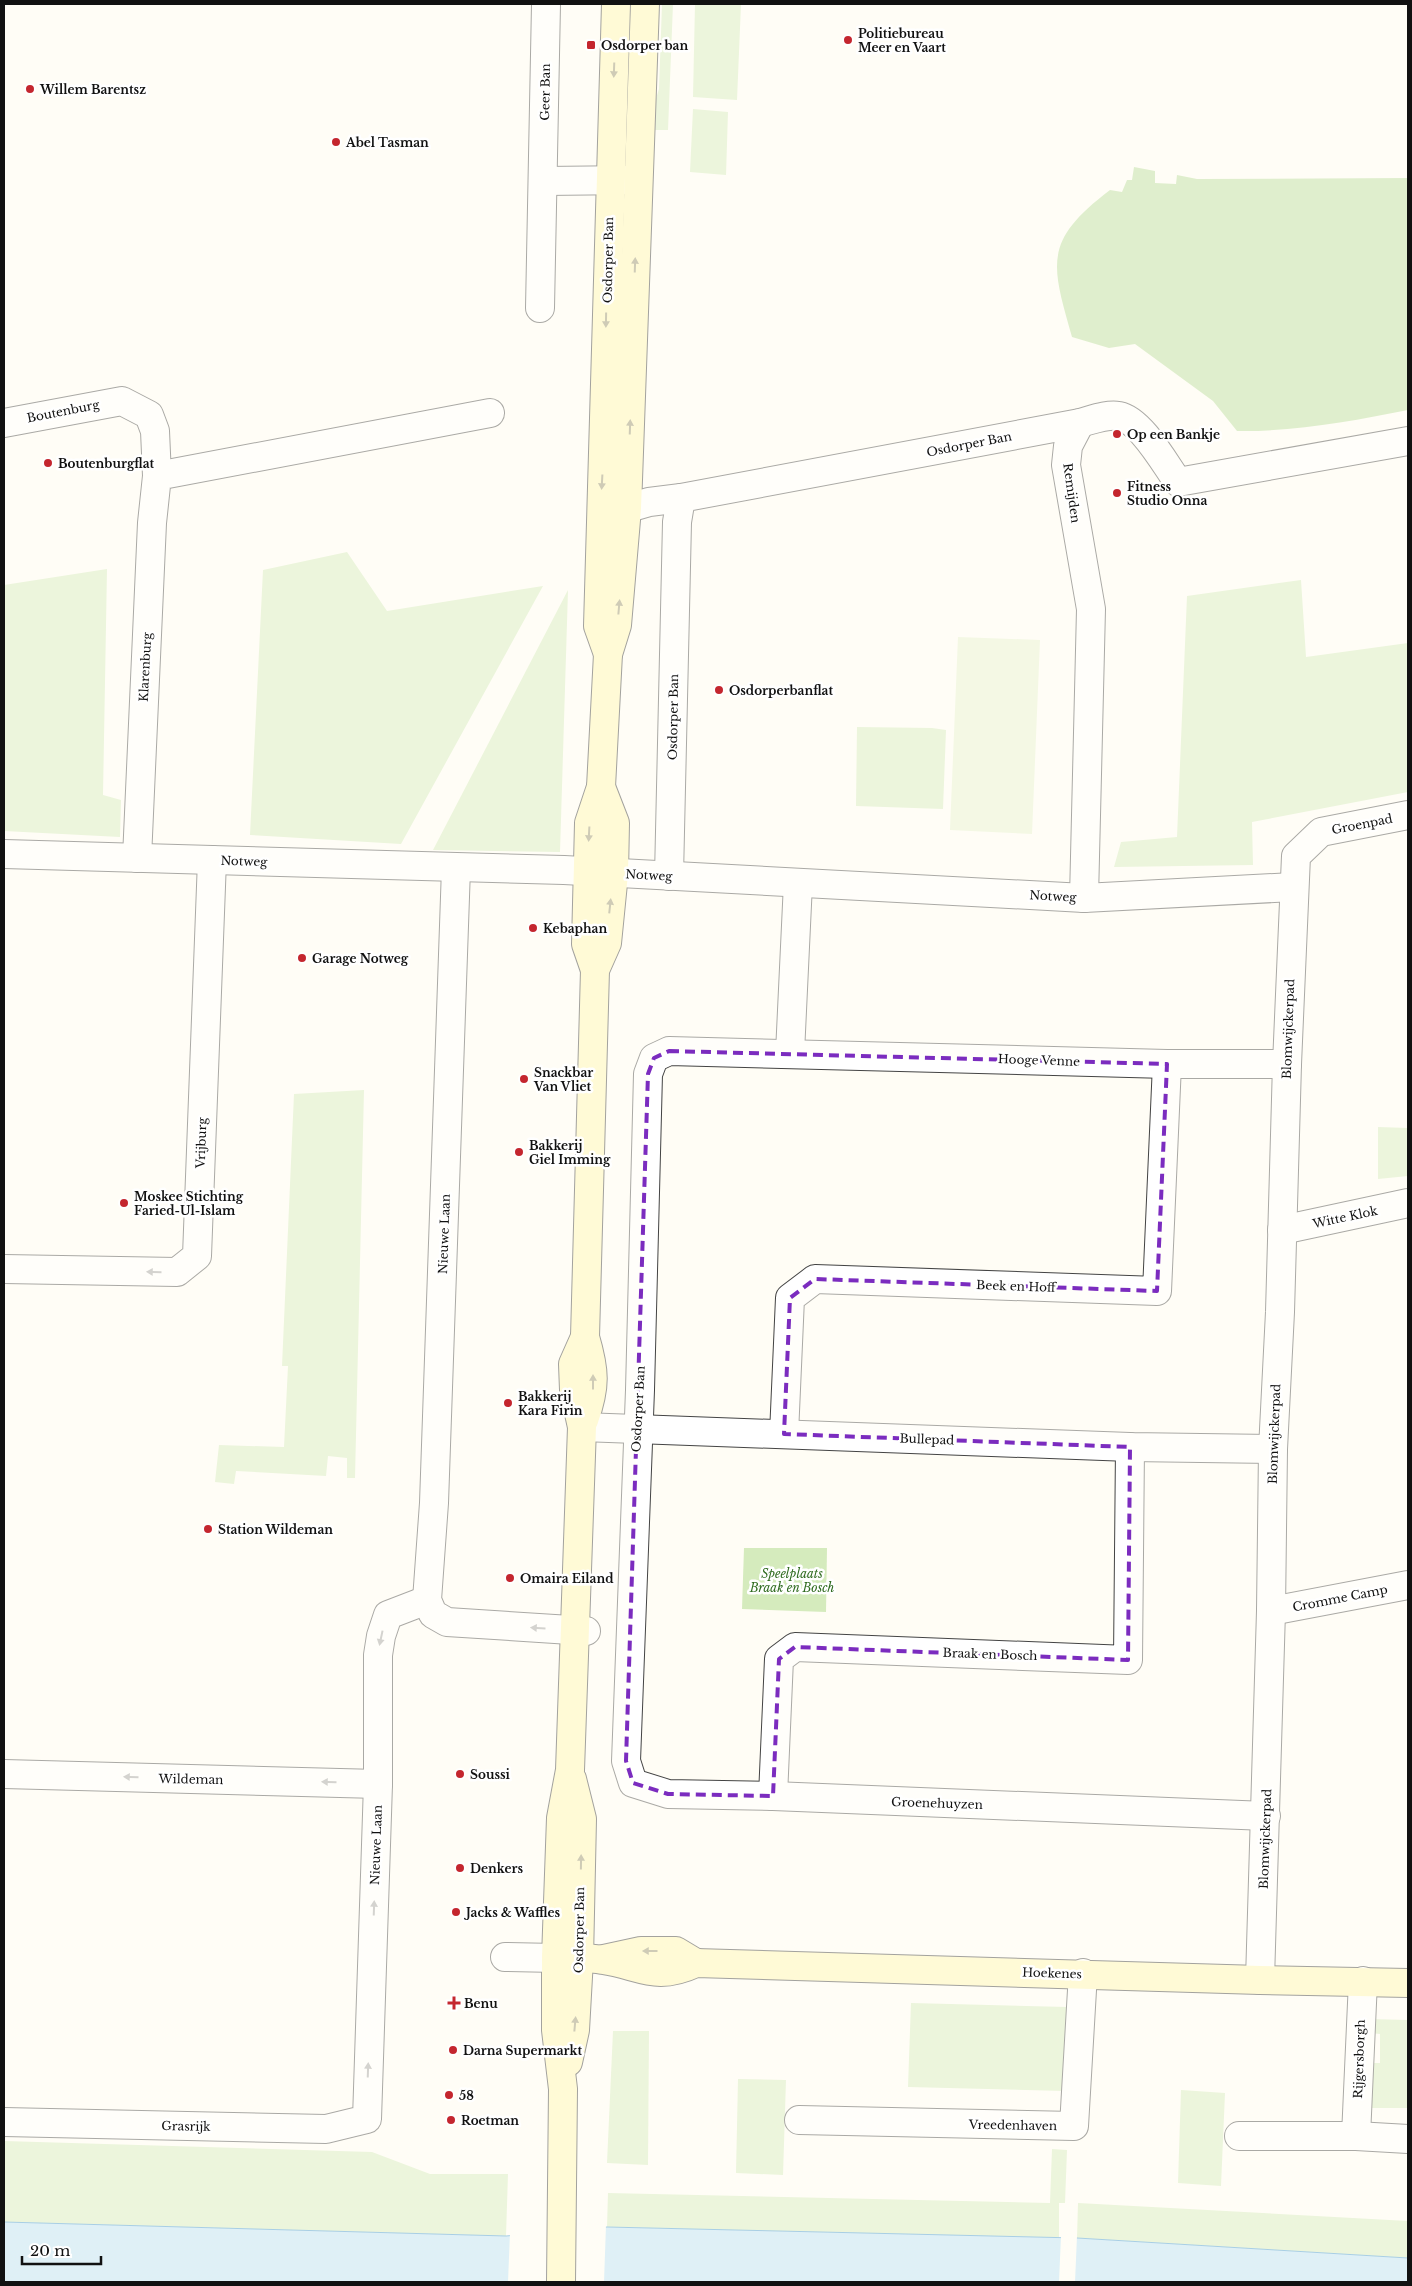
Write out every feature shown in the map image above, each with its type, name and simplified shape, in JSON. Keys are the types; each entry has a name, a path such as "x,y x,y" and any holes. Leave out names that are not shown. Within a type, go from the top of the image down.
{"street":[{"name":"Geer Ban","path":"540,308 546,4"},
{"name":"Osdorper Ban","path":"608,654 598,626 616,4"},
{"name":"Osdorper Ban","path":"561,2282 563,2089 556,2030 579,1959 560,1818 570,1770 581,1630 582,1426 593,1394 593,1364 585,1336 595,970 586,944 587,872 589,823 601,787 608,654 617,625 627,508 646,4"},
{"path":"544,181 638,180"},
{"name":"Boutenburg","path":"4,423 122,401"},
{"name":"Klarenburg","path":"122,401 149,415 155,432 157,476 152,523 136,858"},
{"path":"157,476 490,413"},
{"path":"1080,423 1098,417 1119,416 1137,425 1178,482 1408,441"},
{"name":"Osdorper Ban","path":"600,516 627,508 1080,423"},
{"name":"Remijden","path":"1080,423 1068,446 1066,465 1091,609 1084,898"},
{"name":"Osdorper Ban","path":"669,876 677,522 681,498"},
{"name":"Osdorper Ban","path":"595,970 607,943 614,873 615,823 601,787"},
{"name":"Groenpad","path":"1296,856 1321,832 1408,815"},
{"name":"Notweg","path":"4,854 614,873 1084,898 1293,887"},
{"name":"Blomwijckerpad","path":"1260,1980 1266,1816 1273,1449 1280,1312 1293,887 1296,856"},
{"name":"Vrijburg","path":"4,1269 177,1272 197,1256 212,860"},
{"name":"Nieuwe Laan","path":"367,2119 378,1784 378,1655 380,1636 388,1615 427,1600 434,1503 456,868"},
{"path":"790,1053 798,883"},
{"name":"Hooge Venne","path":"654,1058 669,1051 1167,1064 1287,1064"},
{"name":"Osdorper Ban","path":"626,1761 640,1380 648,1074 654,1058"},
{"name":"Beek en Hoff","path":"784,1434 790,1298 815,1279 1157,1291 1167,1064"},
{"name":"Witte Klok","path":"1282,1230 1408,1204"},
{"name":"Bullepad","path":"582,1426 1130,1447 1273,1449"},
{"name":"Braak en Bosch","path":"773,1796 780,1659 795,1647 1128,1660 1130,1447"},
{"name":"Cromme Camp","path":"1271,1611 1408,1585"},
{"path":"427,1600 432,1614 447,1622 581,1630"},
{"name":"Groenehuyzen","path":"626,1761 633,1783 650,1790 668,1794 773,1796 1266,1816"},
{"name":"Wildeman","path":"4,1774 378,1784"},
{"name":"Osdorper Ban","path":"505,1956 579,1959"},
{"name":"Hoekenes","path":"579,1959 641,1971 662,1972 678,1971 696,1962 1260,1980 1408,1982"},
{"name":"Vreedenhaven","path":"799,2120 1074,2126 1083,1973"},
{"name":"Rijgersborgh","path":"1356,2136 1363,1981"},
{"name":"Grasrijk","path":"4,2122 326,2129 367,2119"},
{"path":"1239,2136 1356,2136 1408,2139"}],"highlighted area":[{"path":"669,1051 1167,1064 1157,1291 815,1279 790,1298 784,1434 1130,1447 1128,1660 795,1647 779,1659 773,1796 668,1794 633,1783 626,1761 648,1074 654,1058"}],"green space":[{"path":"662,4 673,4 668,130 652,130 653,108 659,89"},
{"path":"695,4 741,4 737,100 693,97"},
{"path":"693,109 728,112 726,175 690,172"},
{"path":"1134,167 1155,171 1155,183 1176,184 1177,175 1197,179 1408,178 1408,410 1302,428 1237,431 1213,401 1135,344 1109,348 1072,337 1057,271 1058,255 1063,239 1073,224 1088,208 1110,190 1122,192 1127,180 1132,180"},
{"path":"347,552 387,611 543,586 401,844 250,835 263,570"},
{"path":"107,569 103,795 121,800 120,837 4,831 4,585"},
{"path":"1301,580 1306,657 1408,643 1408,792 1252,822 1253,865 1114,867 1121,842 1177,837 1187,596"},
{"path":"568,590 560,852 433,850"},
{"path":"958,637 1040,640 1032,834 950,830"},
{"path":"857,727 932,728 946,730 943,809 856,806"},
{"path":"364,1090 355,1478 347,1478 347,1458 328,1456 326,1476 236,1471 234,1484 215,1482 219,1445 284,1447 288,1366 282,1366 294,1094"},
{"path":"1378,1127 1408,1128 1408,1176 1378,1179"},
{"name":"Speelplaats Braak en Bosch","path":"744,1548 827,1548 826,1612 742,1609"},
{"path":"911,2003 1068,2007 1065,2091 908,2087"},
{"path":"1369,2019 1408,2020 1408,2108 1366,2108 1368,2063 1380,2063 1380,2034 1370,2033"},
{"path":"613,2031 649,2031 648,2165 607,2163"},
{"path":"738,2079 786,2080 783,2175 736,2173"},
{"path":"1181,2090 1225,2093 1221,2186 1178,2183"},
{"path":"4,2141 372,2152 430,2174 508,2174 506,2236 4,2222"},
{"path":"1052,2149 1067,2150 1065,2203 1059,2203 1059,2238 607,2227 608,2193 1050,2203"},
{"path":"1078,2203 1408,2221 1408,2258 1077,2238"}],"water":[{"path":"4,2222 506,2236 607,2227 1077,2238 1408,2258 1408,2282 4,2282"}],"pier":[{"path":"606,2225 604,2282 508,2282 510,2233"},
{"path":"1061,2236 1077,2236 1075,2282 1059,2282"}],"place":[{"name":"Politiebureau Meer en Vaart","path":"848,40"},
{"name":"Osdorper ban","path":"591,45"},
{"name":"Willem Barentsz","path":"30,89"},
{"name":"Abel Tasman","path":"336,142"},
{"name":"Op een Bankje","path":"1117,434"},
{"name":"Boutenburgflat","path":"48,463"},
{"name":"Fitness Studio Onna","path":"1117,493"},
{"name":"Osdorperbanflat","path":"719,690"},
{"name":"Kebaphan","path":"533,928"},
{"name":"Garage Notweg","path":"302,958"},
{"name":"Snackbar Van Vliet","path":"524,1079"},
{"name":"Bakkerij Giel Imming","path":"519,1152"},
{"name":"Moskee Stichting Faried-Ul-Islam","path":"124,1203"},
{"name":"Bakkerij Kara Firin","path":"508,1403"},
{"name":"Station Wildeman","path":"208,1529"},
{"name":"Omaira Eiland","path":"510,1578"},
{"name":"Soussi","path":"460,1774"},
{"name":"Denkers","path":"460,1868"},
{"name":"Jacks & Waffles","path":"456,1912"},
{"name":"Benu","path":"454,2003"},
{"name":"Darna Supermarkt","path":"453,2050"},
{"name":"58","path":"449,2095"},
{"name":"Roetman","path":"451,2120"}]}
